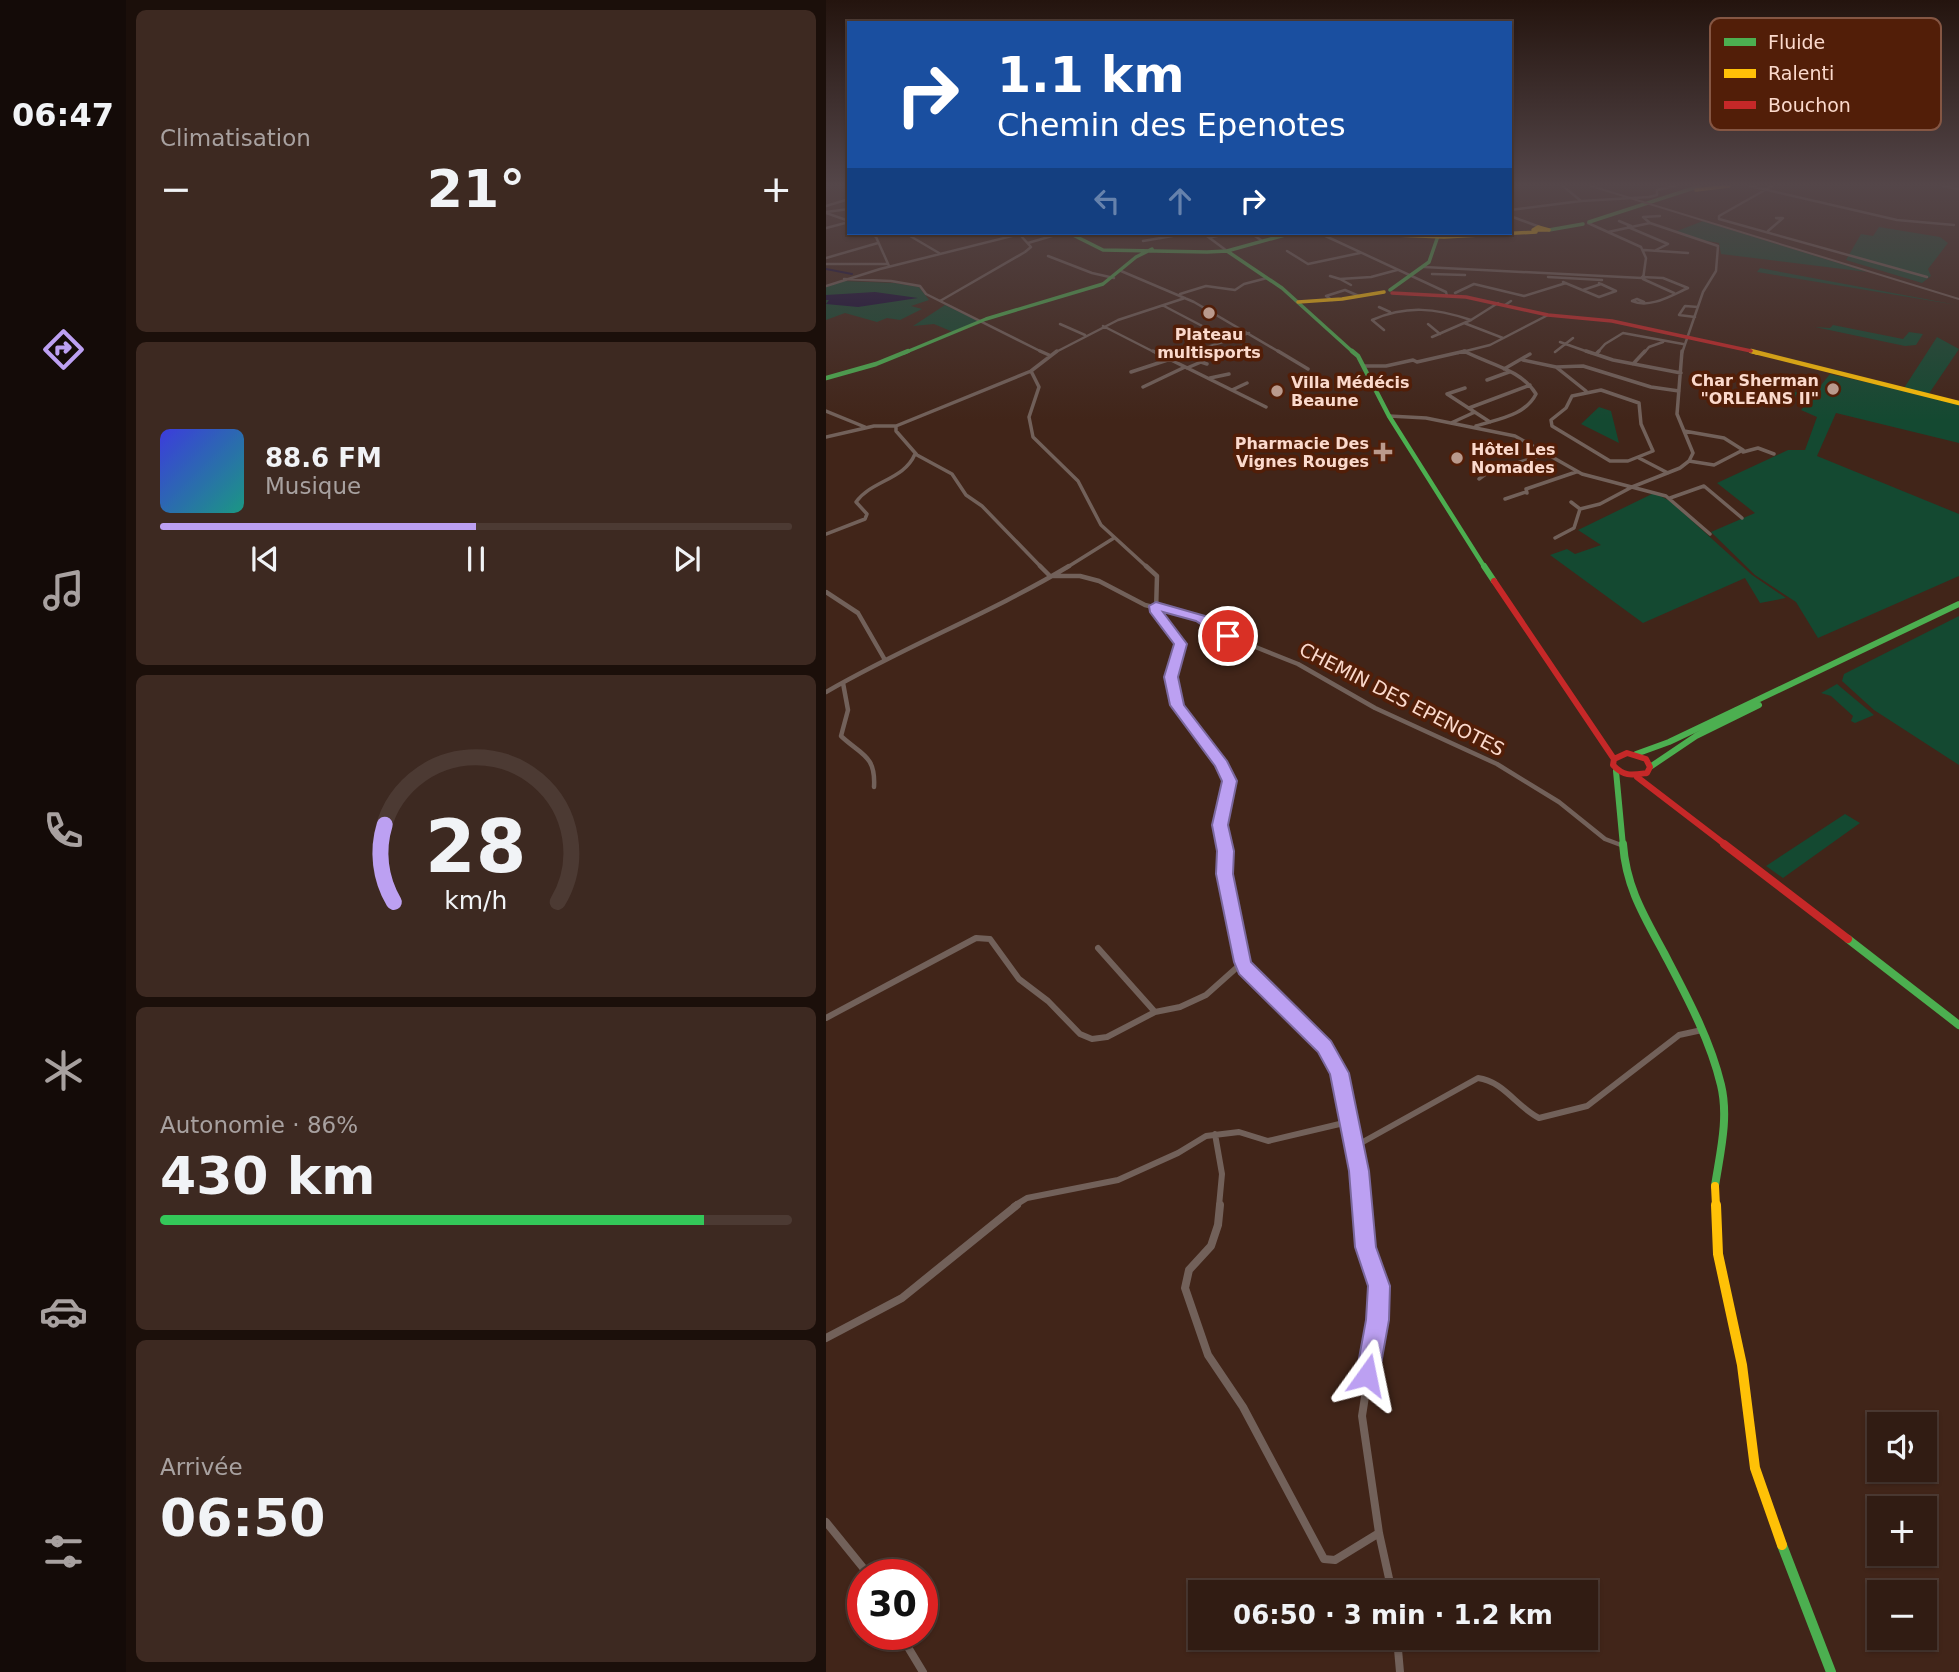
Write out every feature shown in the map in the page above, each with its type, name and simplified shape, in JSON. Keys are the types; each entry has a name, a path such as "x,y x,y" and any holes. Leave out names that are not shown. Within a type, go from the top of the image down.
{"main road":[{"path":"826,378 876,364 983,321 1103,284 1114,278 1126,264"},
{"path":"1247,264 1302,301 1354,351 1389,416 1614,759 1621,845 1630,885 1702,1030 1724,1102 1714,1192 1714,1226 1742,1365 1755,1468 1769,1513 1831,1672"},
{"path":"1389,292 1425,266"},
{"path":"1302,301 1389,292 1450,294 1505,303 1548,315 1601,319 1685,340 1786,358 1959,404"},
{"path":"1618,797 1620,787 1696,736 1959,604"},
{"path":"1636,754 1669,742 1849,658"},
{"path":"1592,729 1614,748 1646,759 1655,783 1678,806"},
{"path":"1614,759 1627,753"},
{"path":"1616,771 1633,777 1678,806 1959,1025"}],"street":[{"path":"826,264 889,265"},
{"path":"826,286 893,264"},
{"path":"940,302 999,264"},
{"path":"1069,264 1114,278"},
{"path":"1384,264 1450,294 1473,285"},
{"path":"1643,279 1645,264"},
{"path":"1689,461 1693,450 1677,414 1685,340 1702,294 1716,271 1717,264"},
{"path":"1882,264 1927,277"},
{"path":"1425,266 1527,272 1592,280 1617,278"},
{"path":"1340,279 1371,277 1397,270"},
{"path":"1467,270 1463,280 1520,297 1566,283"},
{"path":"1121,271 1180,294 1238,324 1308,369"},
{"path":"1527,272 1528,276 1557,278 1663,278 1688,288 1662,300 1644,302"},
{"path":"1432,274 1465,275"},
{"path":"1330,276 1351,285"},
{"path":"1180,294 1206,286 1235,290 1244,284 1267,278"},
{"path":"1557,278 1599,297 1616,291 1592,280"},
{"path":"844,279 920,286 940,302 1049,355"},
{"path":"1643,279 1674,293"},
{"path":"1583,290 1601,284"},
{"path":"826,437 868,428 897,426 1031,371 1049,355 1103,326 1185,298"},
{"path":"1432,337 1505,303"},
{"path":"1164,306 1229,340"},
{"path":"1695,317 1679,315 1685,306 1698,307"},
{"path":"1379,307 1390,312 1422,308 1471,320"},
{"path":"1384,330 1372,321 1390,312"},
{"path":"1399,312 1404,316"},
{"path":"1364,366 1386,366 1413,360 1417,362 1464,351 1503,338 1548,315"},
{"path":"1464,323 1503,338"},
{"path":"1060,324 1085,335"},
{"path":"1428,324 1440,334"},
{"path":"1103,326 1266,407"},
{"path":"1131,372 1249,333"},
{"path":"1596,354 1605,344 1623,333 1665,341 1685,340"},
{"path":"1555,352 1573,338"},
{"path":"1633,365 1649,347 1665,341"},
{"path":"1560,342 1633,365 1681,373"},
{"path":"1464,351 1504,369 1530,385 1536,394 1530,404 1473,427"},
{"path":"1504,369 1530,354"},
{"path":"1523,360 1556,367 1583,366 1651,387 1679,391"},
{"path":"1143,387 1186,368 1200,363 1207,364"},
{"path":"1556,367 1586,391"},
{"path":"1031,371 1039,387 1029,417 1033,437 1079,481 1101,525 1157,576 1156,612 1180,644 1171,677 1177,705 1222,765 1230,781 1220,825 1226,851 1224,874 1246,969 1324,1046 1339,1073 1352,1148 1359,1171 1366,1247 1379,1286 1377,1320 1362,1416 1379,1533 1389,1580"},
{"path":"1487,380 1509,372"},
{"path":"1209,378 1224,373 1230,374"},
{"path":"1232,390 1247,383"},
{"path":"1469,408 1530,385"},
{"path":"1465,388 1447,394 1488,422 1489,430"},
{"path":"1605,390 1628,397 1639,404 1641,424 1654,449 1639,458 1611,461 1552,426 1551,420 1563,411 1572,396 1586,391 1605,390"},
{"path":"826,411 868,428"},
{"path":"1451,423 1475,412"},
{"path":"1389,416 1423,418 1515,436 1576,472 1670,498 1710,534"},
{"path":"897,426 896,431 916,456 953,474 957,485 966,495 982,506 1050,576"},
{"path":"1684,431 1723,439 1740,446 1743,452"},
{"path":"1580,509 1600,503 1689,461 1714,465 1758,448 1774,454"},
{"path":"1479,479 1487,473 1547,453"},
{"path":"826,534 865,519 867,514 856,502 859,496 892,478 916,456"},
{"path":"1639,458 1668,473"},
{"path":"1505,499 1576,472"},
{"path":"1670,498 1702,486 1742,518"},
{"path":"1571,502 1580,509"},
{"path":"1555,538 1574,528 1580,509"},
{"path":"826,692 1037,585 1114,538"},
{"name":"CHEMIN DES EPENOTES","path":"1050,576 1088,578 1128,594 1145,605 1201,618 1228,636 1298,664 1375,708 1471,750 1559,802 1605,839 1621,845"},
{"path":"826,592 858,612 885,660"},
{"path":"843,683 849,708 841,736 869,760 875,769 874,787"},
{"path":"826,1018 976,938 990,939 1019,979 1048,1002 1085,1038 1107,1037 1155,1012 1180,1007 1206,995 1243,962"},
{"path":"1098,947 1155,1012"},
{"path":"1352,1148 1478,1078 1488,1079 1498,1085 1529,1113 1539,1118 1587,1106 1679,1035 1702,1030"},
{"path":"826,1338 902,1298 1005,1212 1027,1198 1118,1180 1178,1153 1203,1137 1215,1134 1240,1132 1268,1141 1348,1122"},
{"path":"1215,1134 1222,1174 1218,1225 1211,1246 1189,1270 1184,1283 1208,1354 1243,1407 1324,1559 1331,1562 1379,1533"},
{"path":"826,1522 856,1559"},
{"path":"910,1650 923,1672"},
{"path":"1398,1650 1399,1672"}],"green space":[{"path":"1802,264 1841,264 1867,272"},
{"path":"1859,264 1932,264 1928,269 1931,276 1922,283"},
{"path":"1760,268 1957,305 1757,272"},
{"path":"843,281 919,287 929,300 911,306 922,309 900,320 887,318 877,322 845,313 826,320 826,287"},
{"path":"945,305 979,321 953,332 934,324 913,326"},
{"path":"1833,325 1903,339 1909,332 1923,334 1916,345 1905,346 1815,327 1830,328"},
{"path":"1937,337 1959,349 1928,395 1904,388"},
{"path":"1830,374 1959,403 1959,443 1836,413 1817,456 1959,514 1959,576 1818,638 1796,602 1755,575 1711,532 1755,513 1717,483 1788,450 1805,450 1817,417 1801,410"},
{"path":"1757,391 1799,392 1786,405 1750,401 1749,394"},
{"path":"1599,407 1611,411 1619,443 1581,424"},
{"path":"1654,493 1670,501 1752,575 1786,598 1760,603 1745,578 1643,623 1550,555 1567,549 1575,554 1601,545 1578,530"},
{"path":"1959,616 1959,765 1874,710 1842,681 1844,674"},
{"path":"1837,684 1874,715 1855,723 1851,721 1853,716 1831,696 1821,693"},
{"path":"1845,814 1860,823 1783,878 1766,866"}],"shaded area":[{"path":"875,292 918,298 858,307 826,304 829,300 826,300 826,295"}],"waterway":[{"path":"826,269 852,274"}],"railway":[{"path":"1845,264 1959,299"}],"traffic: fast":[{"path":"826,378 876,364 986,319 1103,284 1127,264"},
{"path":"1246,264 1282,288 1358,356 1389,416 1494,581"},
{"path":"1390,290 1426,264"},
{"path":"1636,754 1669,742 1959,604"},
{"path":"1650,767 1696,736 1759,705"},
{"path":"1616,771 1625,872 1640,908 1694,1011 1721,1086 1724,1122 1715,1186"},
{"path":"1848,939 1959,1025"},
{"path":"1782,1545 1831,1672"}],"traffic: slow":[{"path":"1298,302 1342,299 1384,292"},
{"path":"1751,351 1959,403"},
{"path":"1715,1186 1718,1254 1742,1365 1755,1468 1782,1545"}],"traffic: jam":[{"path":"1392,293 1466,297 1548,315 1612,321 1751,351"},
{"path":"1494,581 1614,759"},
{"path":"1627,753 1646,759 1650,767 1647,773 1628,776 1620,773 1613,765 1614,759 1627,753"},
{"path":"1637,777 1848,939"}],"place":[{"name":"Plateau multisports","path":"1209,313"},
{"name":"Char Sherman \"ORLEANS II\"","path":"1833,389"},
{"name":"Villa Médécis Beaune","path":"1277,391"},
{"name":"Pharmacie Des Vignes Rouges","path":"1383,452"},
{"name":"Hôtel Les Nomades","path":"1457,458"}],"route":[{"path":"1228,636 1201,618 1156,606 1156,612 1178,637 1180,644 1171,677 1177,705 1184,718 1222,765 1230,781 1220,825 1226,851 1224,874 1243,962 1246,969 1324,1046 1339,1073 1352,1148 1359,1171 1366,1247 1379,1286 1373,1352 1367,1375"}]}
